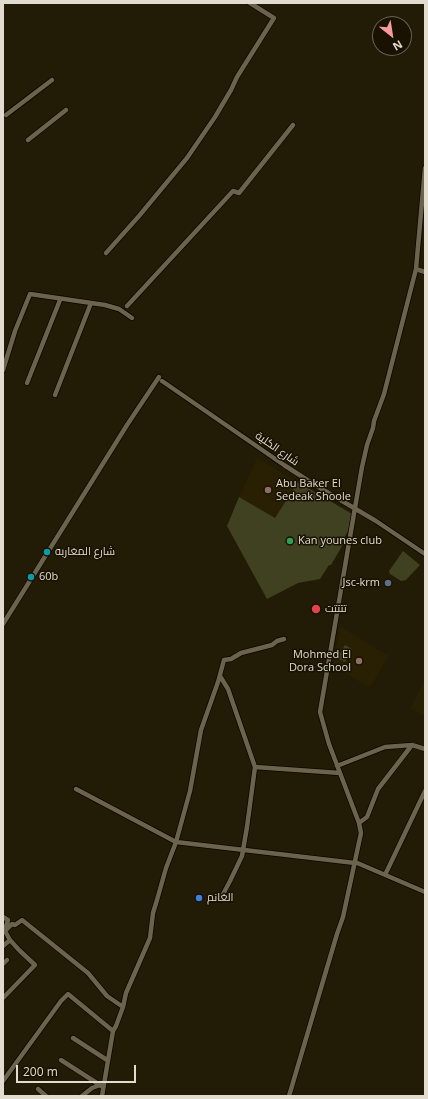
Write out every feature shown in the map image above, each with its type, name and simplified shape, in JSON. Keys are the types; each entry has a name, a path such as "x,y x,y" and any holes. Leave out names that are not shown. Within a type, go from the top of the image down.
{"street":[{"path":"106,253 187,158 215,117 274,18 250,3"},
{"path":"6,115 52,80"},
{"path":"28,140 66,110"},
{"path":"127,306 233,192 239,193 293,125"},
{"path":"289,1096 343,917 361,833 359,823 324,728 320,712 362,468 367,445 384,394 416,270 425,168"},
{"path":"416,270 425,272"},
{"path":"3,370 15,332 30,294 119,309 132,318"},
{"path":"27,383 60,300"},
{"path":"55,395 90,303"},
{"name":"شارع الكلية","path":"3,624 127,426 161,379 284,465 387,528 425,554"},
{"path":"102,1096 101,1086 113,1031 123,1007 126,993 150,938 155,907 166,868 176,842 190,791 201,730 224,660 231,660 241,653 284,639"},
{"path":"220,676 228,689 254,767 243,849 238,866 220,900"},
{"path":"337,766 385,747 412,745 425,749"},
{"path":"359,823 367,818 378,789 412,745"},
{"path":"254,767 340,773"},
{"path":"76,789 176,842 355,863 425,892"},
{"path":"385,875 425,791"},
{"path":"3,917 8,920 7,928 3,932"},
{"path":"3,998 35,965 10,940 5,931 12,924 15,925 22,920 88,973 107,996 123,1007"},
{"path":"3,946 10,940"},
{"path":"3,964 7,960"},
{"path":"3,1081 61,1001 68,994 113,1031"},
{"path":"74,1038 107,1060"},
{"path":"61,1060 101,1086"},
{"path":"82,1096 92,1088 101,1086"},
{"path":"38,1088 46,1096"}],"shaded area":[{"name":"Abu Baker El Sedeak Shoole","path":"257,458 298,482 275,519 239,497"},
{"name":"Mohmed El Dora School","path":"340,626 388,656 370,688 333,666"},
{"path":"425,679 425,716 410,709"}],"green space":[{"name":"Kan younes club","path":"298,482 352,514 353,522 343,540 345,541 331,565 329,565 320,579 298,583 267,599 227,526 239,497 275,518"},
{"path":"403,551 420,565 406,580 401,581 390,574 389,571"},
{"path":"345,645 352,649 345,662 337,658"}],"place":[{"name":"Abu Baker El Sedeak Shoole","path":"268,490"},
{"name":"Kan younes club","path":"290,541"},
{"name":"شارع المغاربه","path":"47,552"},
{"name":"60b","path":"31,577"},
{"name":"Jsc-krm","path":"388,583"},
{"name":"تتتتت","path":"316,609"},
{"name":"Mohmed El Dora School","path":"359,661"},
{"name":"الغانم","path":"199,898"}]}
